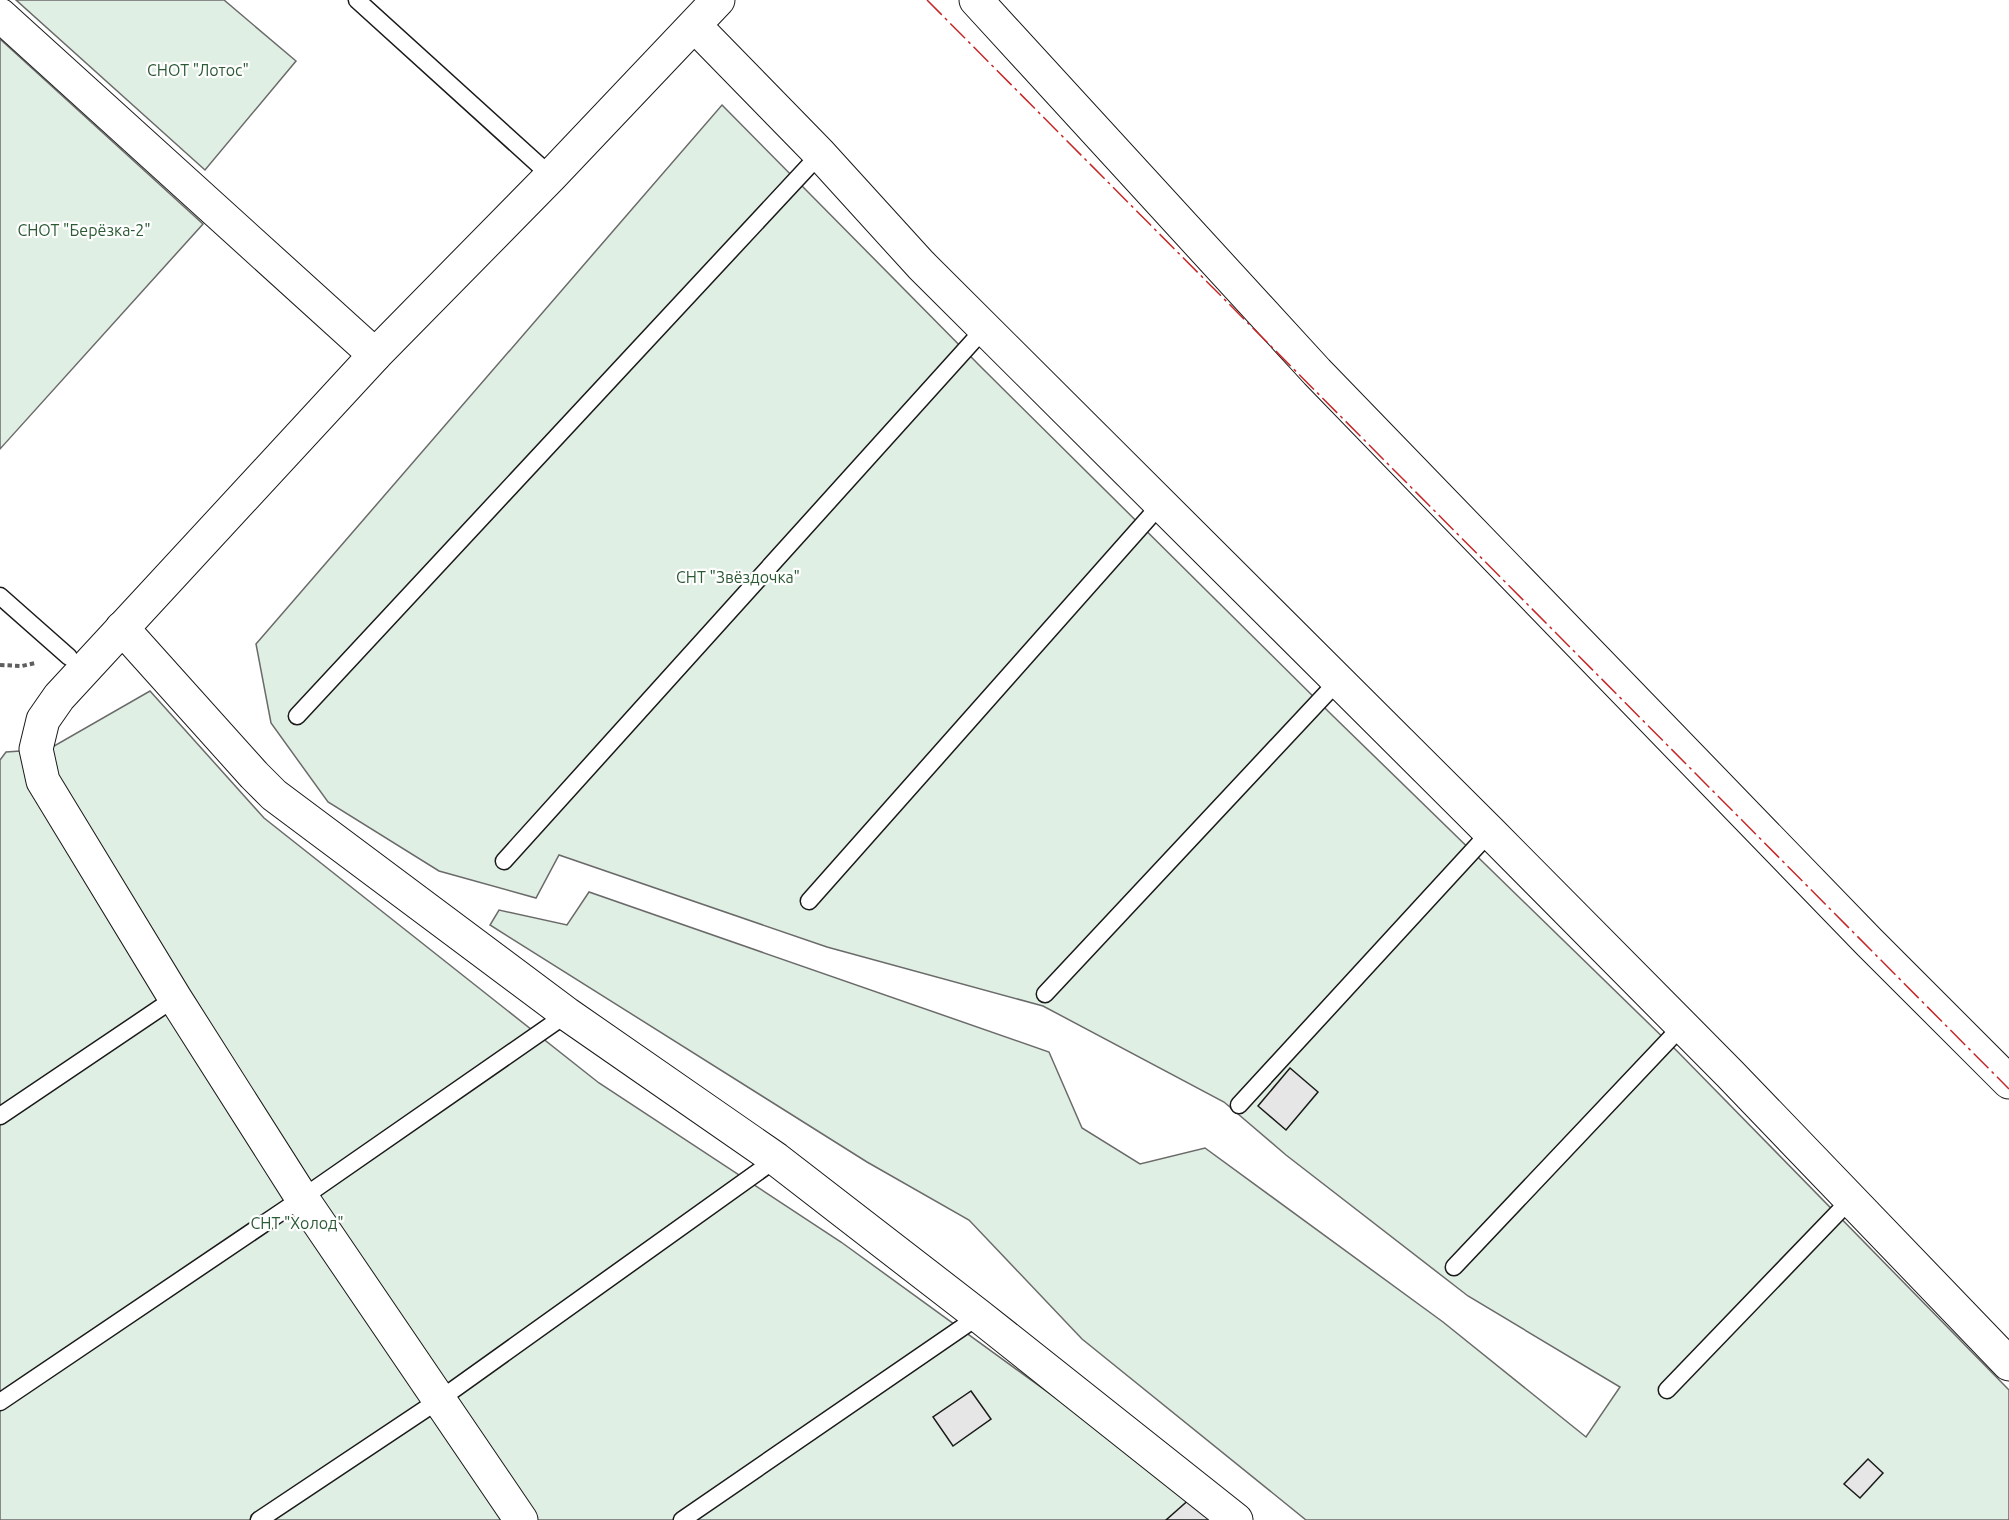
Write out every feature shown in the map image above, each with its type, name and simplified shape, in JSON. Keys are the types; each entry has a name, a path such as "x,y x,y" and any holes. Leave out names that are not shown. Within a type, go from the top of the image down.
{"street":[{"path":"521,1520 302,1198 175,998 43,781 36,749 43,720 59,697 375,356 551,176 718,0"},
{"path":"976,0 1317,372 1869,942 2009,1082"},
{"path":"0,15 375,356"},
{"path":"694,26 820,154 921,266 1490,832 1682,1026 2009,1364"},
{"path":"122,628 274,795 567,1014 776,1159 979,1316 1236,1520"}],"lane":[{"path":"357,0 551,176"},
{"path":"297,716 820,154"},
{"path":"504,861 984,328"},
{"path":"810,901 1161,504"},
{"path":"0,596 69,657"},
{"path":"1045,994 1338,681"},
{"path":"1239,1105 1490,832"},
{"path":"0,1116 175,998"},
{"path":"0,1401 302,1198 567,1014"},
{"path":"1454,1267 1682,1026"},
{"path":"259,1520 439,1400 776,1159"},
{"path":"1667,1390 1850,1200"},
{"path":"682,1520 979,1316"}],"green space":[{"name":"СНОТ \"Лотос\"","path":"16,0 224,0 296,61 205,170"},
{"name":"СНОТ \"Берёзка-2\"","path":"0,39 203,224 0,449"},
{"name":"СНТ \"Звёздочка\"","path":"722,105 981,367 1333,716 1677,1051 2009,1390 2009,1520 1306,1520 1082,1339 969,1220 867,1162 490,925 499,910 567,925 589,892 1049,1052 1082,1128 1140,1164 1205,1148 1443,1322 1586,1437 1620,1387 1468,1296 1286,1155 1224,1102 1043,1006 827,947 559,855 536,898 439,871 328,802 271,723 256,644"},
{"name":"СНТ \"Холод\"","path":"150,691 264,818 599,1083 841,1242 1224,1520 0,1520 0,760 6,752 49,749"}],"building":[{"path":"1290,1068 1318,1092 1286,1130 1258,1106"},
{"path":"971,1391 991,1419 953,1446 933,1417"},
{"path":"1868,1459 1883,1473 1860,1498 1844,1484"},
{"path":"1192,1497 1212,1520 1166,1520"}],"power":[{"path":"927,0 2009,1089"}]}
